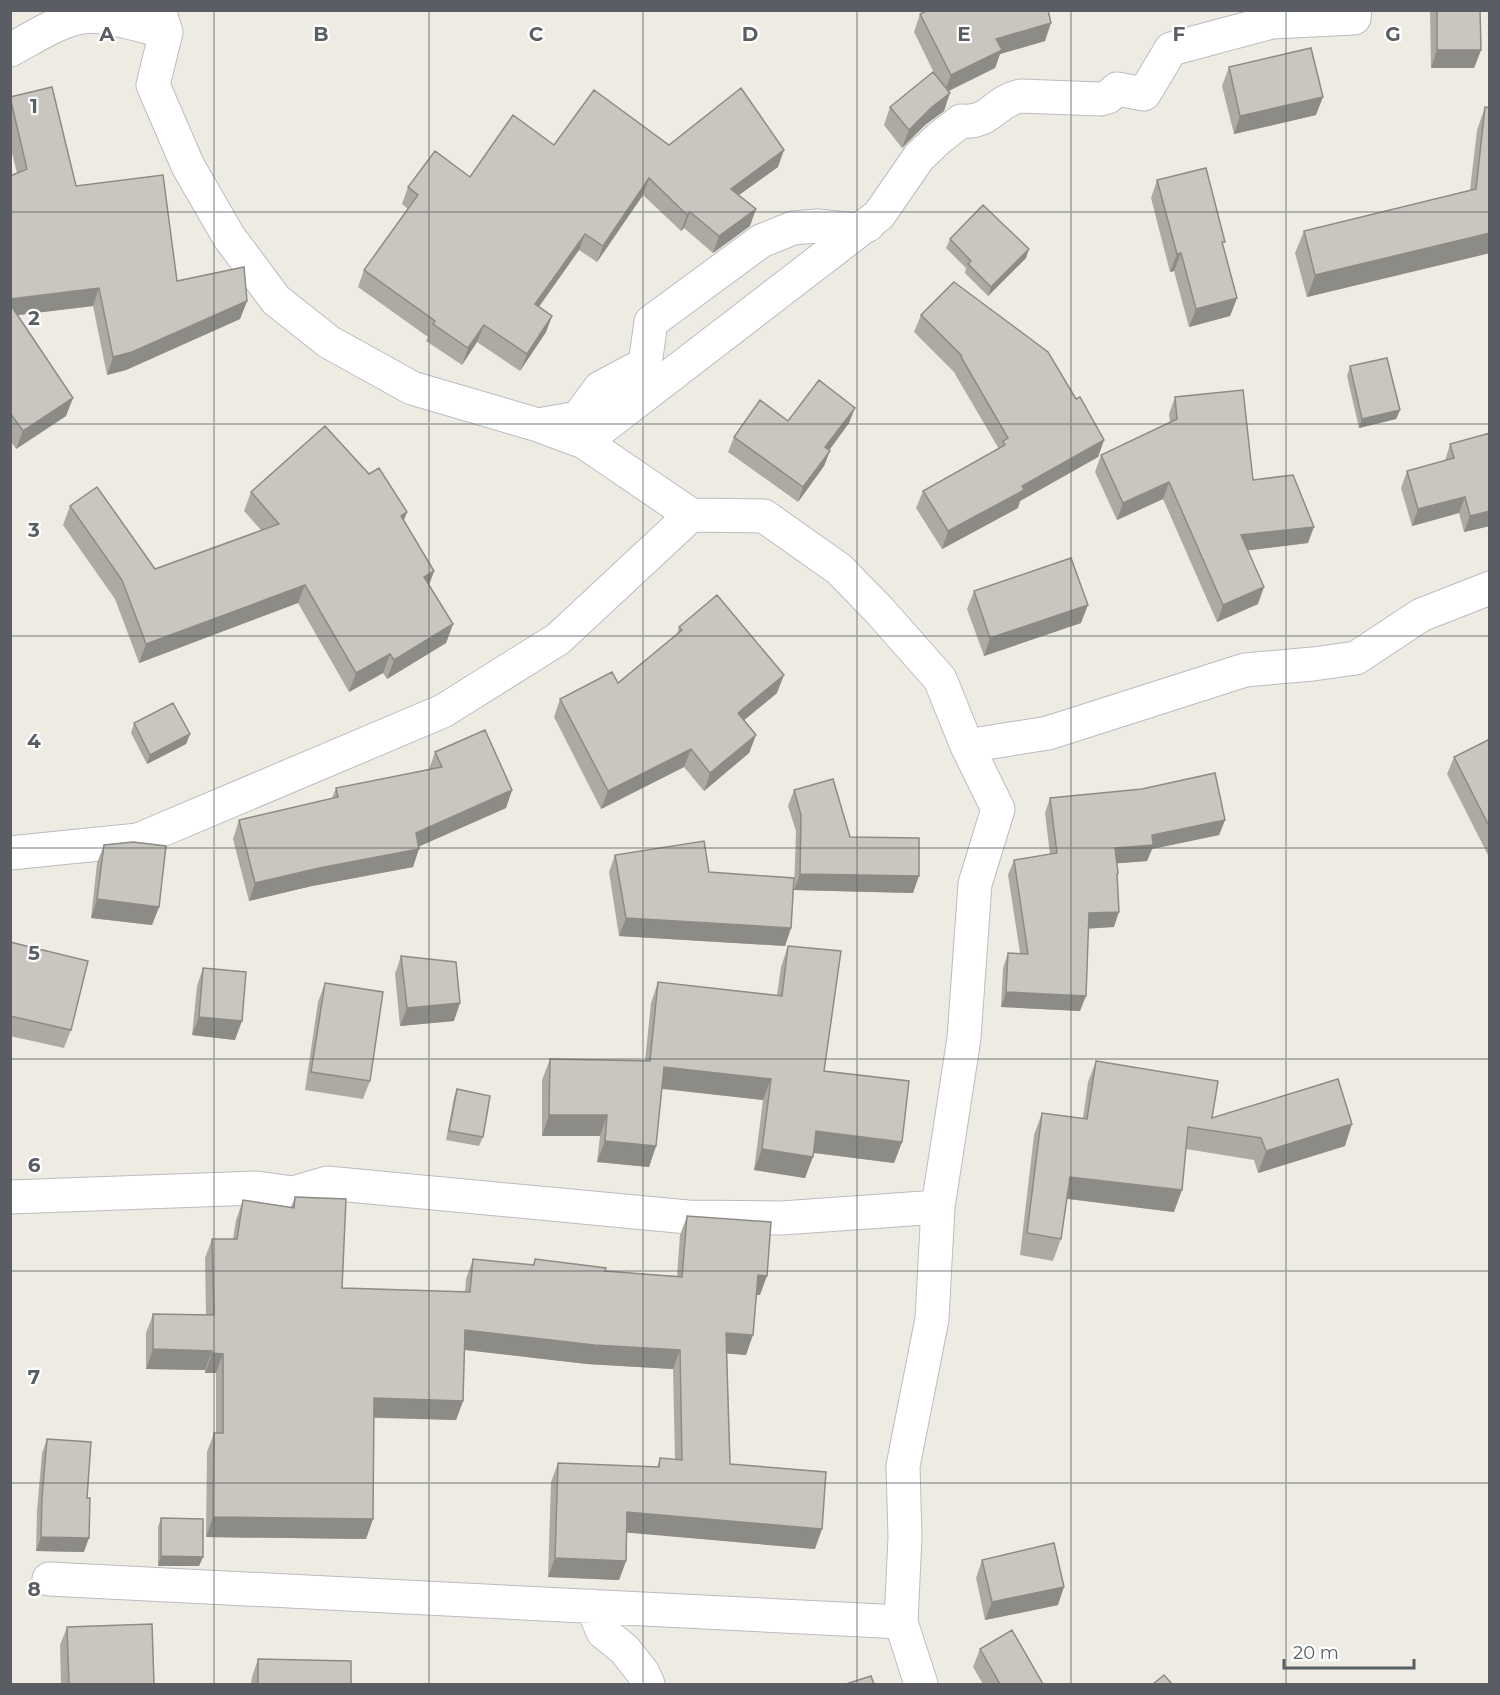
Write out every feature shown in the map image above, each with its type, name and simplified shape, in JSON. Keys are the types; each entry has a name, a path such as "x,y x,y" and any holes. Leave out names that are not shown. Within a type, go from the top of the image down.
{"street":[{"path":"584,442 868,225 879,215 919,157 961,121 973,122 984,118 996,107 1011,98 1020,96 1100,99 1108,97 1116,89 1144,94 1170,49 1272,22 1354,18 1355,10"},
{"path":"10,50 58,25 85,16 162,21 153,85 188,166 229,237 276,300 329,342 412,388 538,425 584,442 691,514 764,516 839,569 940,679 967,746 998,808 975,884 964,1038 938,1207 932,1319 903,1466 905,1537 901,1622 921,1684"},
{"path":"538,425 578,418 600,388 645,364 651,322 761,241 793,228 817,226 856,230 868,225"},
{"path":"10,854 138,840 443,711 558,639 691,514"},
{"path":"967,746 1048,733 1245,670 1356,658 1421,615 1490,588"},
{"path":"10,1197 257,1188 293,1193 327,1183 688,1217 782,1218 938,1207"},
{"path":"49,1579 901,1622"},
{"path":"592,1606 603,1632 625,1650 643,1673 648,1684"}],"building":[{"path":"928,10 1048,10 1051,23 996,39 1002,50 951,75 920,14"},
{"path":"1437,10 1480,10 1481,50 1437,50"},
{"path":"1311,48 1323,97 1240,116 1229,67"},
{"path":"933,72 950,93 909,130 890,107"},
{"path":"52,87 76,186 163,175 177,281 244,267 247,301 132,352 113,357 99,288 10,299 10,176 27,169 10,97"},
{"path":"741,88 784,150 731,189 756,209 719,236 690,212 687,215 649,178 603,246 585,234 535,304 552,316 527,354 484,325 468,348 433,324 435,321 364,270 418,195 408,187 435,151 470,177 513,115 554,145 594,90 669,145"},
{"path":"1485,107 1490,108 1490,233 1315,275 1304,231 1476,189"},
{"path":"1206,168 1237,298 1196,309 1181,253 1177,254 1157,180"},
{"path":"983,205 1029,249 991,287 968,264 971,261 950,239"},
{"path":"954,282 1048,352 1076,399 1080,397 1104,440 1022,486 1024,490 948,531 923,491 1005,445 1003,441 1008,438 962,356 921,315"},
{"path":"10,304 73,398 23,431 10,413"},
{"path":"1387,358 1400,410 1362,419 1350,366"},
{"path":"819,380 855,408 825,447 830,451 803,487 734,437 760,400 788,421"},
{"path":"1243,390 1253,480 1293,475 1314,527 1241,535 1264,587 1223,605 1169,482 1123,503 1101,455 1177,419 1175,397"},
{"path":"325,426 369,474 379,468 407,512 401,516 434,571 424,577 453,624 394,660 390,654 356,673 305,585 146,644 122,580 70,506 97,487 155,569 279,524 251,492"},
{"path":"1490,433 1490,511 1470,516 1465,497 1418,509 1407,471 1454,458 1450,444"},
{"path":"1071,558 1088,605 990,638 974,591"},
{"path":"717,595 784,675 738,713 756,735 710,773 691,749 608,791 560,699 612,672 618,683 682,630 679,627"},
{"path":"173,703 190,734 150,755 134,723"},
{"path":"485,730 512,790 416,833 419,849 255,883 239,820 338,797 336,788 442,767 435,752"},
{"path":"1490,739 1490,828 1454,757"},
{"path":"1215,773 1225,820 1152,835 1153,845 1115,848 1119,912 1089,913 1086,996 1006,992 1008,953 1028,954 1014,860 1057,853 1050,798 1142,789"},
{"path":"833,779 850,837 919,838 919,876 800,874 801,815 794,790"},
{"path":"704,841 709,872 794,878 791,928 626,918 615,855"},
{"path":"133,842 166,846 159,907 97,899 104,845"},
{"path":"10,942 88,961 71,1030 10,1016"},
{"path":"788,946 841,951 824,1071 909,1081 902,1142 816,1131 813,1157 762,1149 771,1079 664,1067 656,1146 605,1141 607,1115 549,1115 550,1059 650,1061 658,982 782,996"},
{"path":"401,956 456,962 460,1003 407,1008"},
{"path":"203,968 246,972 242,1021 199,1017"},
{"path":"325,983 383,992 370,1081 311,1072"},
{"path":"1096,1061 1218,1081 1212,1118 1338,1079 1352,1124 1266,1151 1261,1138 1188,1127 1182,1190 1070,1177 1061,1239 1027,1233 1042,1113 1087,1119"},
{"path":"457,1089 490,1096 483,1137 449,1131"},
{"path":"295,1197 346,1199 342,1288 470,1292 473,1259 534,1265 535,1259 606,1268 605,1271 682,1277 687,1216 771,1222 767,1276 758,1275 753,1335 726,1333 730,1464 826,1472 822,1529 627,1512 626,1561 555,1558 558,1463 659,1467 660,1458 682,1460 680,1350 594,1345 465,1330 463,1401 374,1398 373,1519 213,1517 214,1433 223,1433 223,1354 212,1353 212,1351 153,1349 153,1314 214,1315 212,1239 237,1239 243,1200 294,1208"},
{"path":"47,1439 91,1442 87,1498 90,1498 89,1538 41,1537"},
{"path":"161,1518 203,1519 203,1557 161,1556"},
{"path":"1054,1543 1064,1587 992,1602 982,1560"},
{"path":"152,1624 154,1684 69,1684 67,1627"},
{"path":"1012,1630 1043,1684 1000,1684 980,1649"},
{"path":"258,1659 351,1661 351,1684 258,1684"},
{"path":"1164,1675 1172,1684 1153,1684"},
{"path":"871,1676 874,1684 846,1684"}]}
